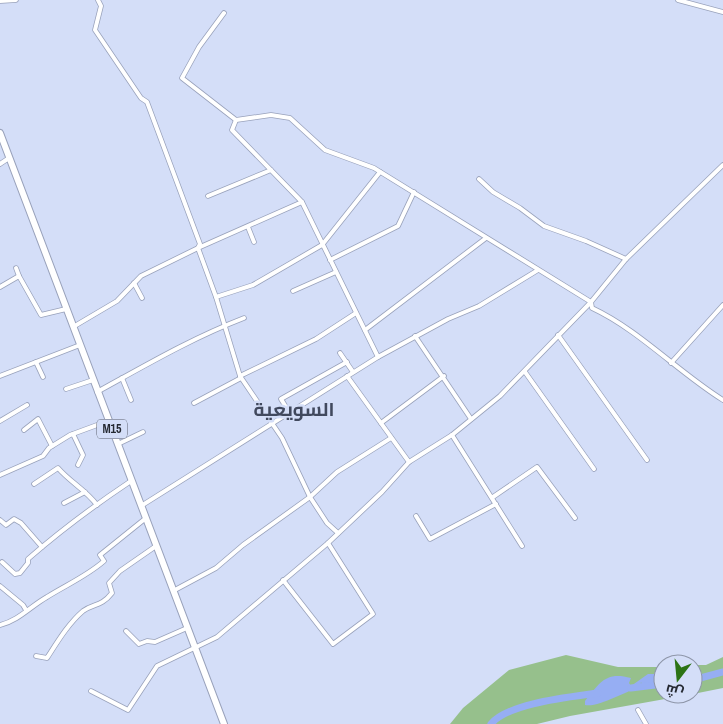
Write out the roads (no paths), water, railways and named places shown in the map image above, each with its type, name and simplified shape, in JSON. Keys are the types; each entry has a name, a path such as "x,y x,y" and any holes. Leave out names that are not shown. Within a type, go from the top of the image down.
{"highway":[{"name":"M15","path":"0,133 224,724"}],"street":[{"path":"0,1 16,0"},
{"path":"98,0 101,6 95,30 141,98 147,102 200,244 198,248 216,296 240,377 282,438 310,497 327,523 338,533"},
{"path":"678,0 723,12"},
{"path":"224,13 199,47 182,78 236,120 271,115 290,118 324,150 380,172 591,302 592,308 626,328 671,364 723,400"},
{"path":"236,120 232,130 302,202 322,246 378,356"},
{"path":"0,164 9,158"},
{"path":"91,691 128,710 157,666 196,649 217,637 328,543 409,462 452,434 500,396 591,302 626,259 723,165"},
{"path":"208,196 271,170"},
{"path":"216,296 253,285 322,246 380,172"},
{"path":"478,179 493,192 520,208 544,226 586,241 626,259"},
{"path":"330,260 398,226 414,192"},
{"path":"73,327 118,301 141,276 198,248 302,202"},
{"path":"248,227 254,242"},
{"path":"364,330 486,238"},
{"path":"16,268 41,315 66,309"},
{"path":"141,506 378,356 415,336 479,306 538,270"},
{"path":"293,290 336,272"},
{"path":"0,287 19,276"},
{"path":"134,283 142,298"},
{"path":"671,364 723,306"},
{"path":"194,403 240,377 316,339 356,312"},
{"path":"98,392 164,354 244,318"},
{"path":"558,335 646,460"},
{"path":"415,336 444,376 471,419"},
{"path":"0,376 80,345"},
{"path":"340,353 353,372"},
{"path":"36,362 43,377"},
{"path":"289,412 281,399 347,362"},
{"path":"525,372 594,469"},
{"path":"347,376 409,462"},
{"path":"381,423 444,376"},
{"path":"122,378 131,400"},
{"path":"66,389 93,380"},
{"path":"0,421 27,405"},
{"path":"24,430 38,419 52,446"},
{"path":"0,475 43,456 52,446 73,434 108,421"},
{"path":"118,444 143,432"},
{"path":"73,434 83,455 78,465"},
{"path":"452,434 522,546"},
{"path":"173,590 216,568 243,545 310,497 337,472 391,438"},
{"path":"493,497 537,467 575,518"},
{"path":"34,484 58,468 68,480 85,492 97,504"},
{"path":"2,562 15,574 18,574 28,563 28,559 42,547 97,504 131,481"},
{"path":"64,503 85,492"},
{"path":"416,516 430,538 496,504"},
{"path":"0,625 12,622 26,610 93,570 104,561 100,555 146,518"},
{"path":"0,520 6,525 14,520 21,523 42,547"},
{"path":"284,580 333,644 373,614 328,543"},
{"path":"36,656 47,658 72,621 85,610 104,603 112,593 109,583 120,571 156,546"},
{"path":"0,586 23,605 26,610"},
{"path":"126,631 139,644 147,641 155,642 187,628"},
{"path":"638,710 646,724"}],"water":[{"path":"648,674 653,674 653,685 648,688 643,687 641,682 640,687 612,699 597,704 585,705 585,701 599,684 609,677 622,676 631,678 629,683 631,686"}],"waterway":[{"path":"703,677 723,672"},
{"path":"631,688 653,685"},
{"path":"491,724 499,717 525,706 598,693"}],"district":[{"name":"السويعية","path":"294,409"}]}
